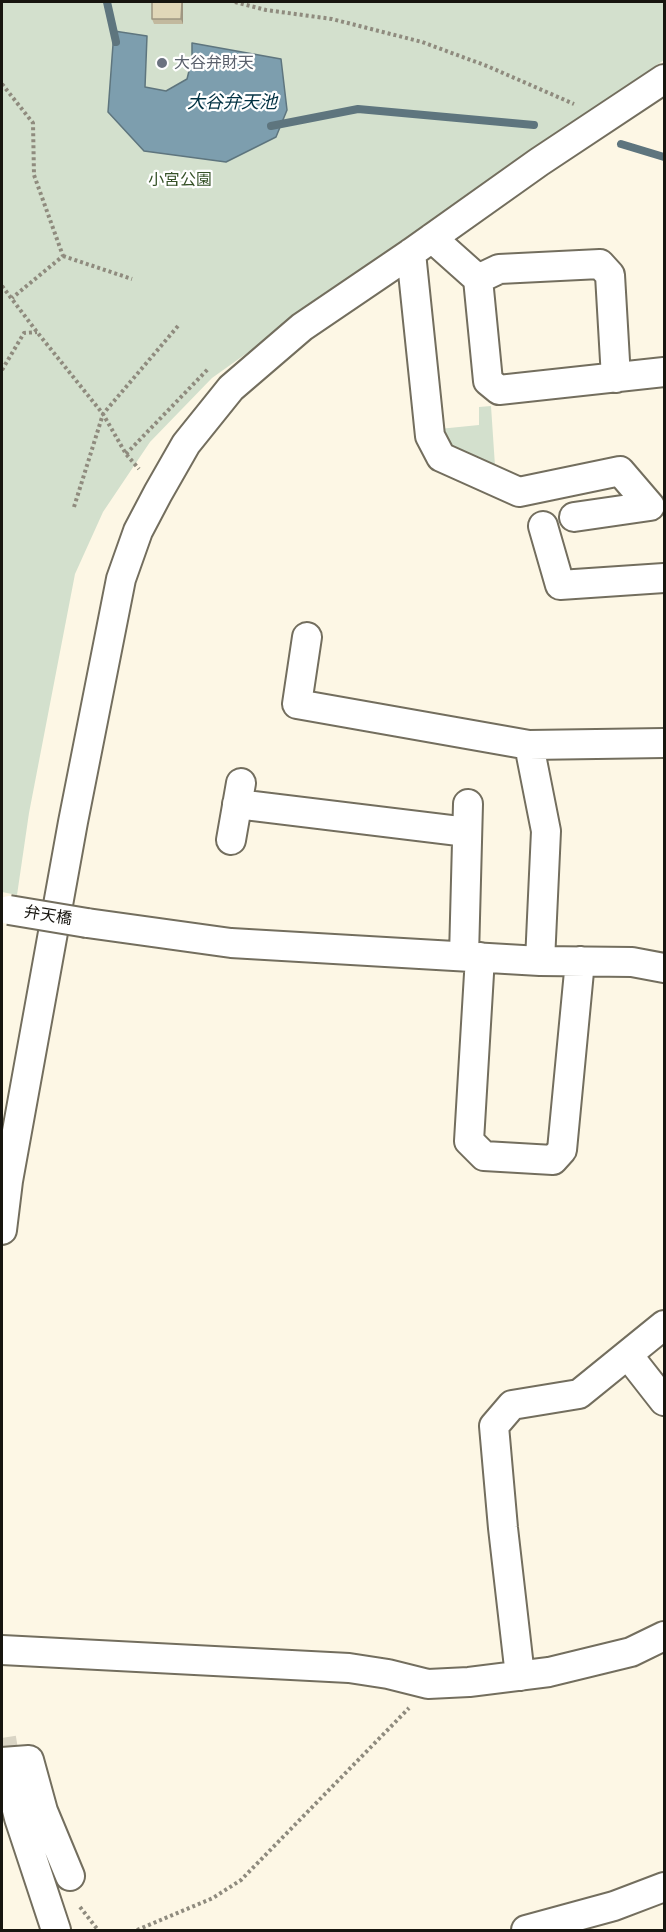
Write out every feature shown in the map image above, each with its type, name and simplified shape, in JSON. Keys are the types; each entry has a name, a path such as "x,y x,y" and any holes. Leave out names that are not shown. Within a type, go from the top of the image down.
{"street":[{"path":"2,1230 8,1181 9,1132 121,579 138,531 186,444 231,388 302,327 422,246 539,162 664,79"},
{"path":"422,246 478,279"},
{"path":"422,246 430,436 441,457 519,492 620,471 650,506 574,517"},
{"path":"478,279 499,269 600,264 610,275 616,378"},
{"path":"478,279 488,381 499,390 664,372"},
{"path":"543,526 560,585 664,578"},
{"path":"307,637 297,704 529,745 664,743"},
{"path":"529,745 546,831 540,961"},
{"path":"231,840 239,794 467,832"},
{"path":"468,804 472,957 469,1141 484,1156 553,1160 562,1150 580,961"},
{"name":"弁天橋","path":"5,909 231,943 540,961 632,962 664,968"},
{"path":"520,1676 494,1426 512,1406 579,1394 664,1325"},
{"path":"628,1355 664,1401"},
{"path":"2,1650 349,1668 428,1683 469,1682 549,1672 631,1652 664,1636"},
{"path":"57,1930 4,1768 30,1760 43,1811 70,1876"},
{"path":"526,1930 614,1906 664,1887"}],"path":[{"path":"235,2 266,10 332,19 422,42 487,66 582,108 598,123"},
{"path":"2,84 33,123 34,175 63,256"},
{"path":"63,256 132,279"},
{"path":"12,298 63,256"},
{"path":"2,285 103,414 126,454 158,493"},
{"path":"74,507 103,414 178,326"},
{"path":"2,370 24,333 37,332"},
{"path":"138,1930 213,1898 241,1880 411,1706 428,1683"},
{"path":"70,1876 79,1906 98,1930"}],"green space":[{"name":"小宮公園","path":"2,2 664,2 664,60 459,202 212,378 150,442 103,512 75,574 29,813 17,895 2,892"},
{"path":"491,406 496,481 429,430 479,425 479,407"}],"water":[{"name":"大谷弁天池","path":"114,31 147,36 145,87 166,91 187,79 192,59 192,43 281,59 287,110 276,137 226,162 144,151 108,112"}],"building":[{"path":"152,2 182,2 181,19 152,19"}],"waterway":[{"path":"107,2 116,42"},
{"path":"271,126 358,109 534,125"},
{"path":"621,144 664,157"}],"tunnel":[{"path":"2,1738 8,1774"}],"place":[{"name":"大谷弁財天","path":"162,63"}]}
